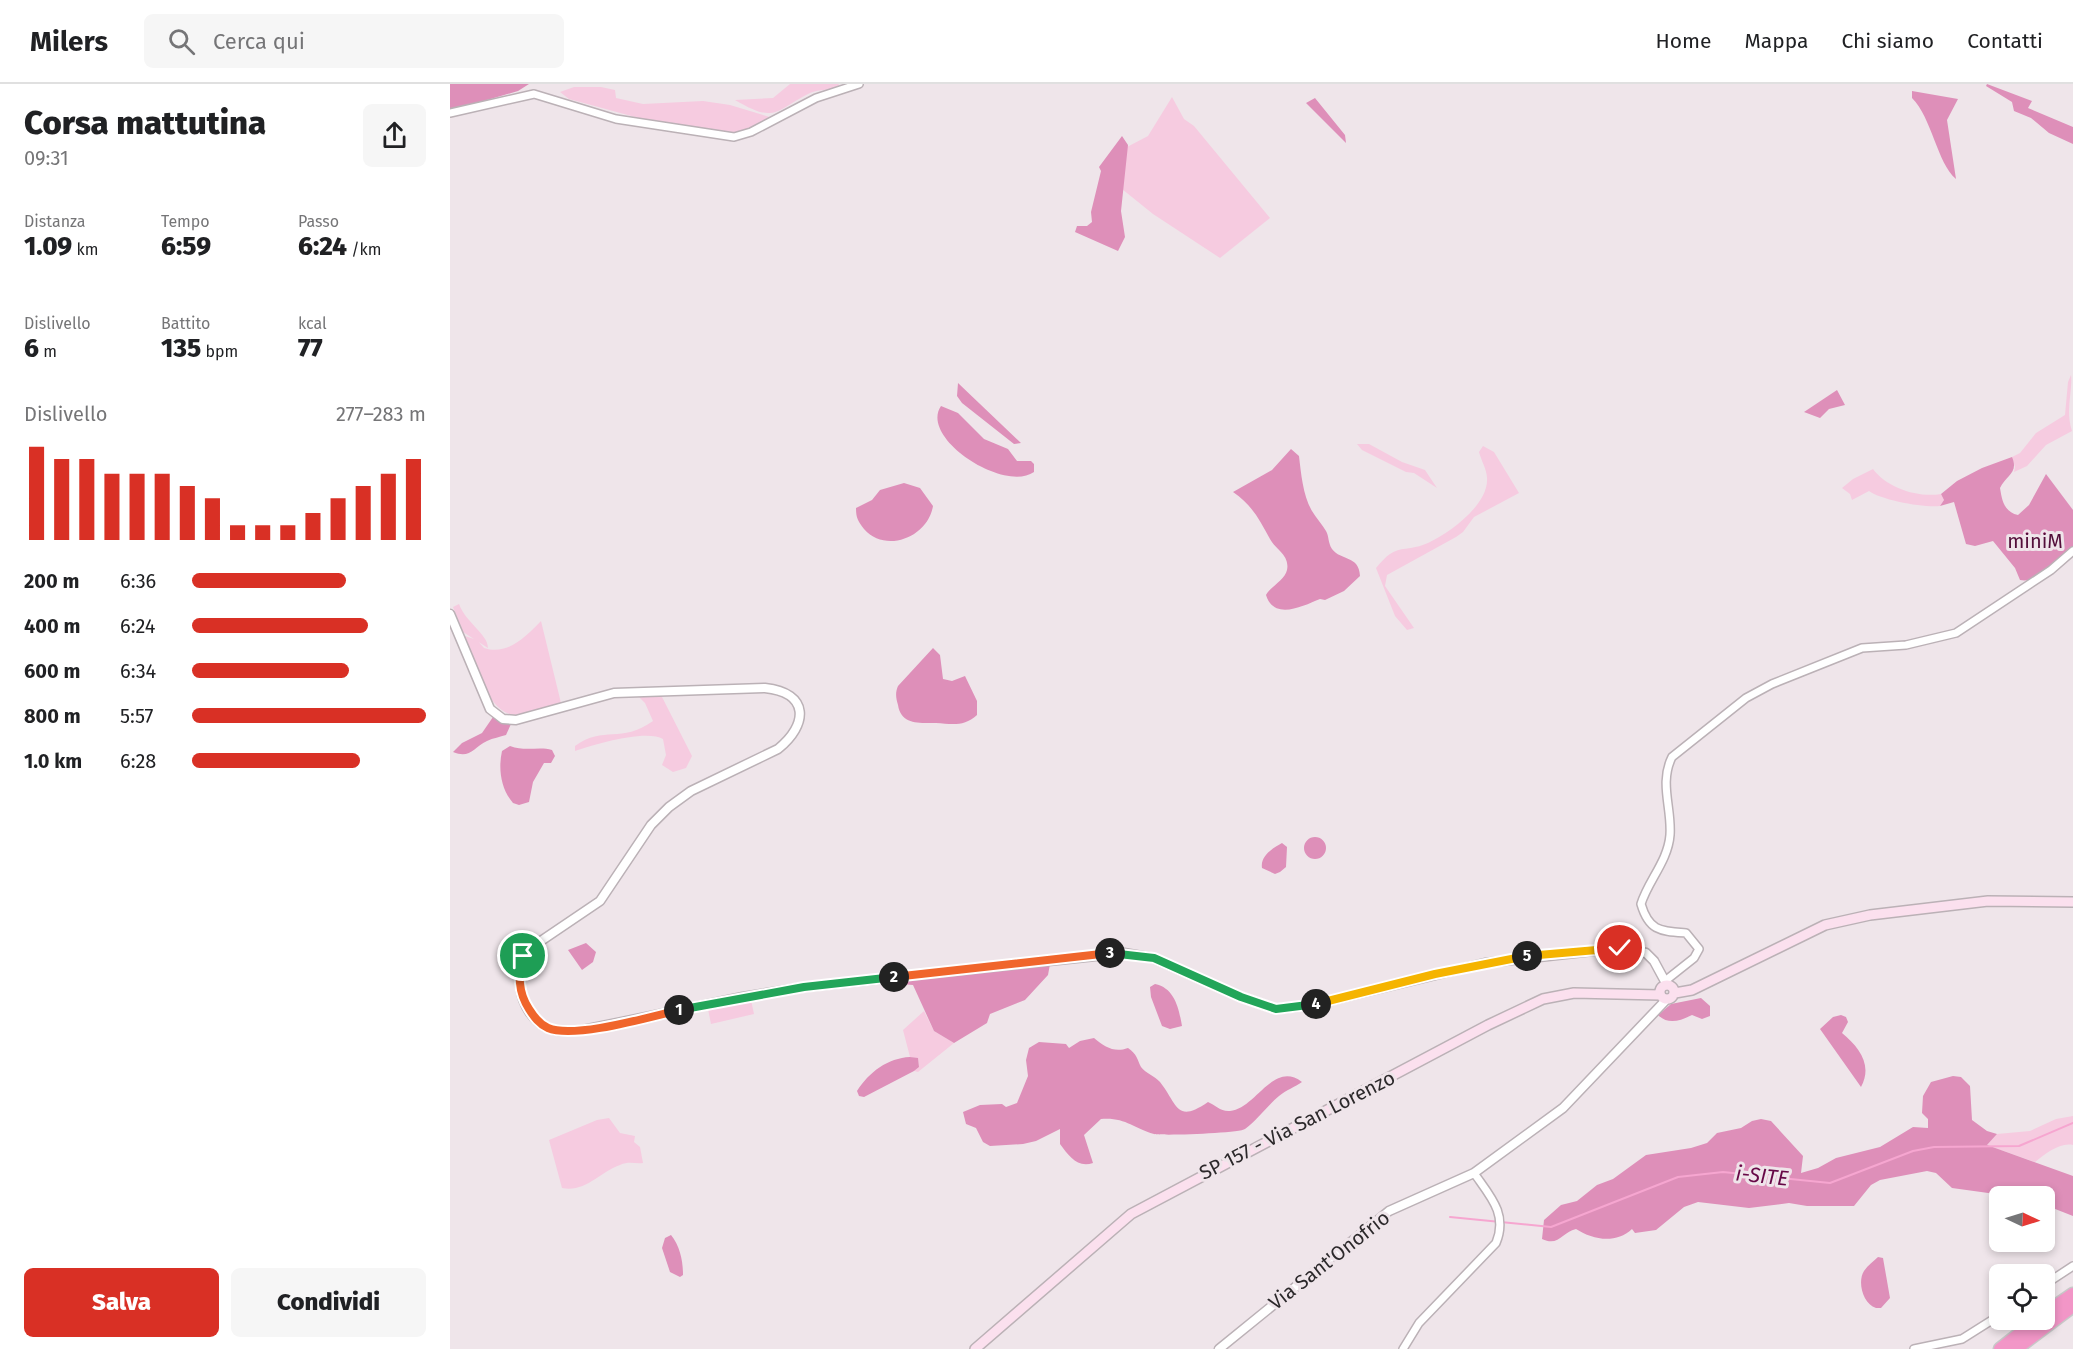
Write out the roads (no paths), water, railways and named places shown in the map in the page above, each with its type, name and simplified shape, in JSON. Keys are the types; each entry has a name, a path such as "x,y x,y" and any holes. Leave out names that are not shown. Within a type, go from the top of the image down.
{"highway":[{"path":"2055,1306 2073,1294"},
{"path":"2016,1349 2073,1306"},
{"path":"2000,1349 2024,1330"}],"main road":[{"path":"1675,993 1674,988 1666,983 1661,988 1663,997 1671,999 1675,993 1692,990 1825,925 1870,915 1988,901 2073,902"},
{"name":"SP 157 - Via San Lorenzo","path":"975,1349 1131,1214 1478,1030 1543,999 1574,993 1663,997"}],"street":[{"path":"450,112 534,94 616,119 734,137 751,132 816,98 859,84"},
{"path":"450,614 486,702 490,709 503,719 516,720 614,693 765,688 787,694 796,701 799,710 800,722 789,741 778,749 691,790 669,807 651,825 600,901 532,947 523,956 519,973 521,992 537,1022 548,1029 565,1032 583,1030 743,997 804,987 1110,953 1154,958 1241,997 1276,1009 1312,1005 1485,963 1594,950 1633,948 1646,952 1654,961 1666,983 1694,958 1699,949 1686,933 1664,931 1653,926 1646,920 1641,904 1659,869 1670,837 1665,782 1666,768 1672,757 1746,698 1772,684 1862,648 1906,645 1956,633 2051,570 2073,551"},
{"name":"Via Sant'Onofrio","path":"1219,1349 1389,1211 1474,1173 1563,1108 1663,997"},
{"path":"1403,1349 1419,1323 1496,1243 1500,1234 1501,1218 1498,1208 1474,1173"},
{"path":"2055,1278 2073,1266"},
{"path":"1914,1349 1962,1339 1989,1322"}],"waterway":[{"name":"i-SITE","path":"1450,1217 1551,1227 1678,1177 1723,1172 1830,1183 1913,1151 1934,1147 2019,1146 2073,1123"}],"park label":[{"name":"miniM","path":"2035,541"}]}
